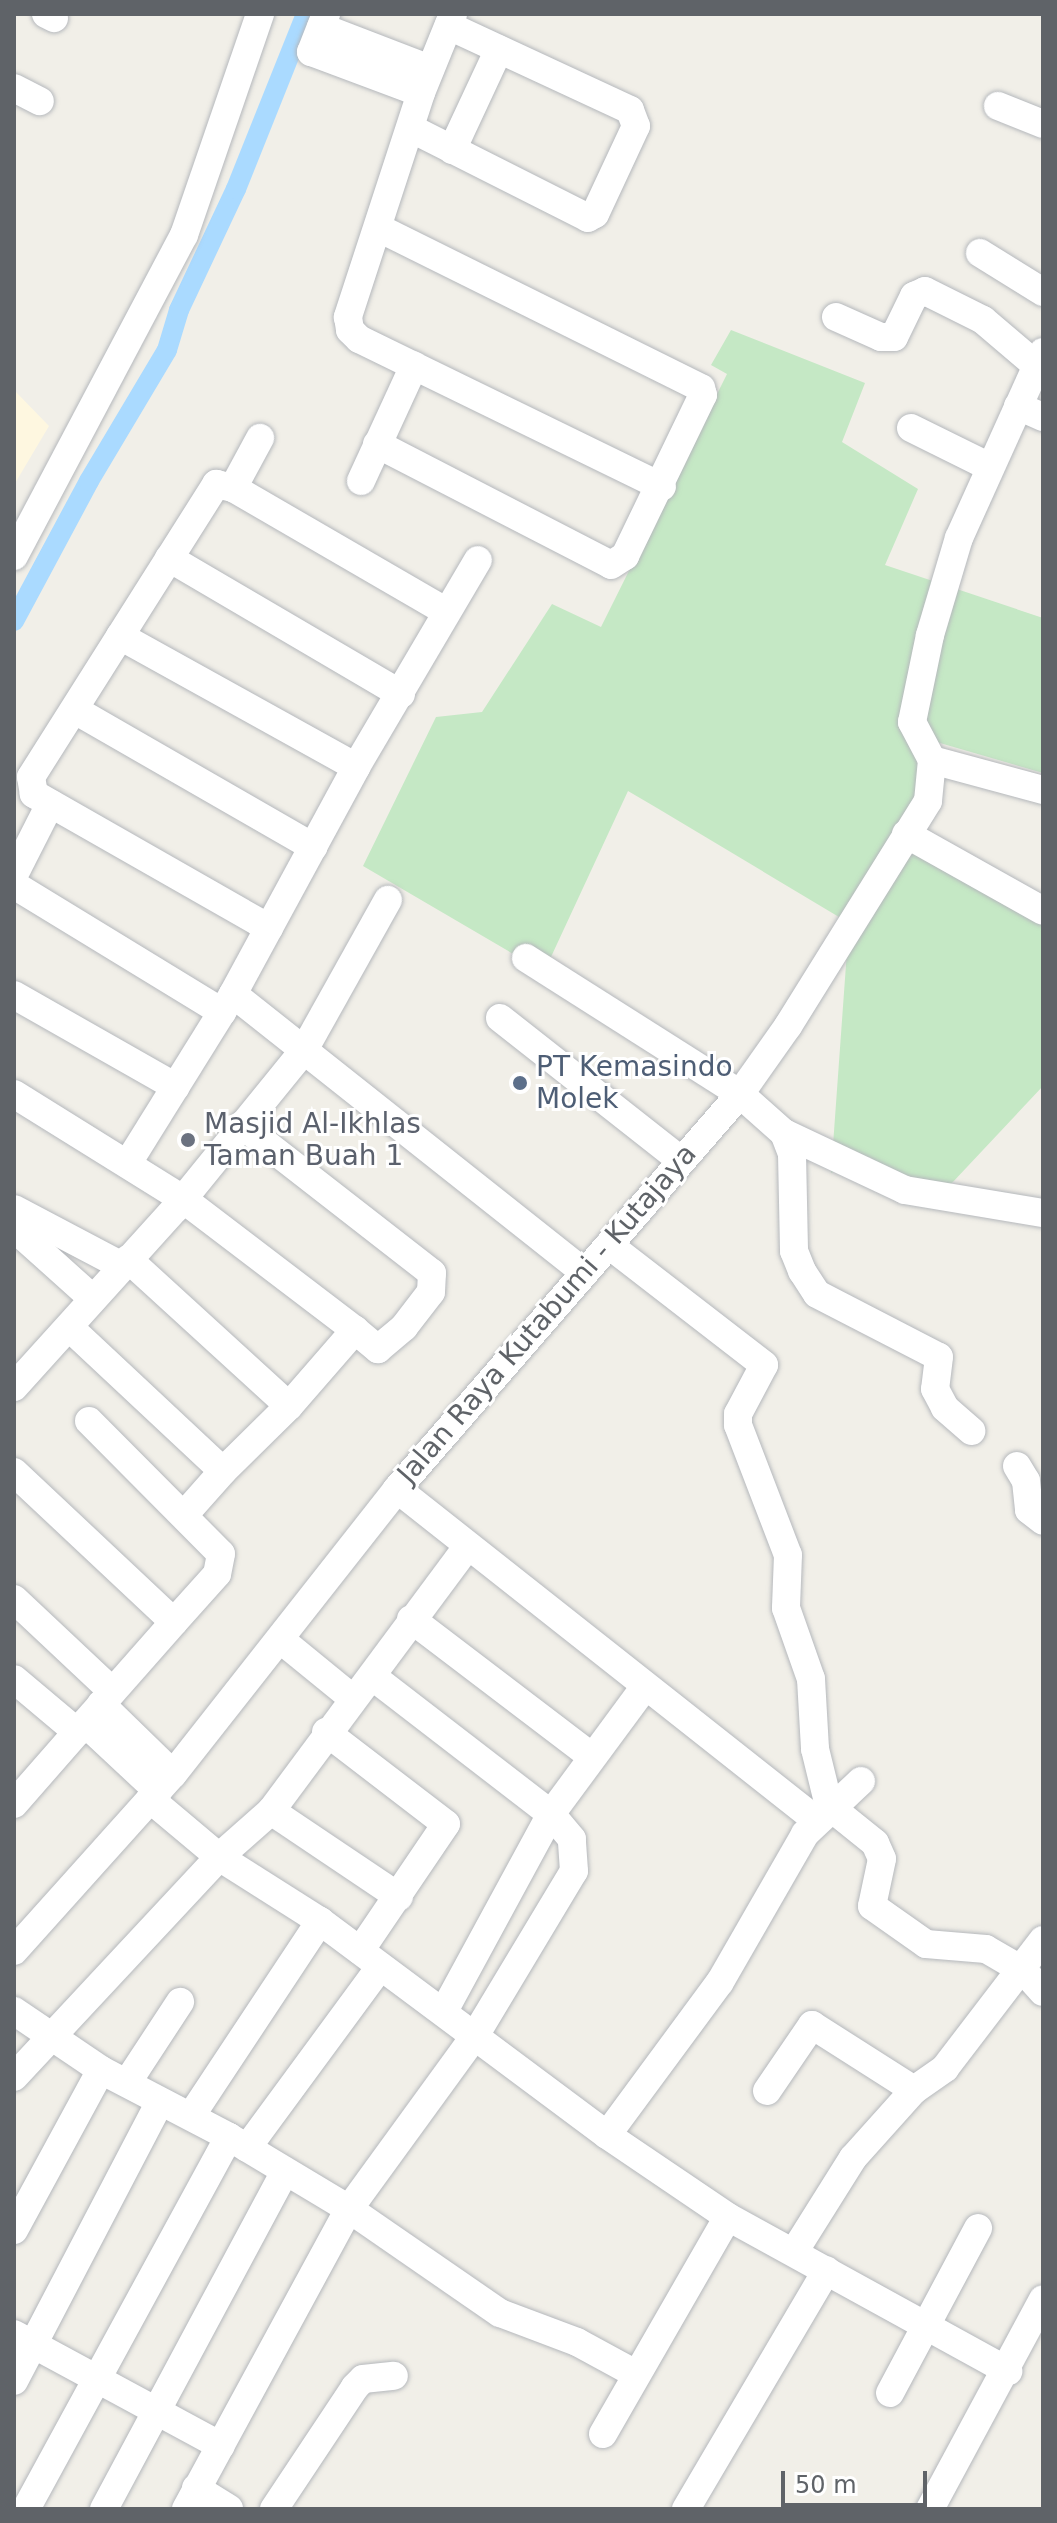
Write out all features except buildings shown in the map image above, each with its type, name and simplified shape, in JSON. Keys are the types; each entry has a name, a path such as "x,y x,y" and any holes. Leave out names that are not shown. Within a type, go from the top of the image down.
{"street":[{"path":"14,556 184,235 260,14"},
{"path":"412,129 588,218 601,201 636,126 630,110 499,49 451,20 426,81 348,317 350,330 414,366 662,487"},
{"path":"319,31 426,81"},
{"path":"452,150 499,49"},
{"path":"14,88 40,101"},
{"path":"998,106 1043,124"},
{"path":"377,444 611,565 625,556 662,487 703,395 701,388 378,228"},
{"path":"980,253 1043,292"},
{"path":"836,317 881,337 894,337 914,296 925,291 983,320 1040,359 1030,412 988,466 959,538 916,694 912,722 932,760 1043,790"},
{"path":"361,481 414,366"},
{"path":"911,428 988,466"},
{"path":"233,488 260,438"},
{"path":"269,928 34,794 31,777 169,558 210,486 233,488 445,611"},
{"path":"169,558 401,694"},
{"path":"128,1163 227,1003 356,767 401,694 445,611 478,560"},
{"path":"120,636 356,767"},
{"path":"75,710 313,847"},
{"name":"Jalan Raya Kutabumi - Kutajaya","path":"16,1943 160,1788 281,1640 397,1489 609,1245 679,1159 740,1094 928,801 932,760"},
{"path":"14,875 50,804"},
{"path":"906,834 1043,911"},
{"path":"14,885 227,1003 304,1050 585,1273"},
{"path":"20,1371 70,1328 183,1199 304,1050 388,900"},
{"path":"526,958 740,1094 784,1133 905,1190 1043,1213"},
{"path":"14,995 176,1087"},
{"path":"500,1018 679,1159"},
{"path":"14,1094 183,1199 378,1349 431,1292 432,1273 242,1125"},
{"path":"784,1133 792,1154 794,1251 802,1271 817,1294 939,1357 935,1389 945,1408 971,1431"},
{"path":"14,1209 125,1263 289,1406"},
{"path":"14,1228 93,1299"},
{"path":"609,1245 764,1365 738,1414 738,1425 788,1555 786,1608 811,1679 823,1813"},
{"path":"70,1328 223,1471"},
{"path":"184,1515 223,1471 289,1406 355,1330"},
{"path":"14,1804 217,1574 221,1554 89,1421"},
{"path":"1017,1466 1026,1481 1029,1510 1043,1521"},
{"path":"14,1472 174,1622"},
{"path":"397,1489 644,1688 823,1813 875,1843 882,1859 870,1902 875,1910 926,1944 986,1949 1024,1971 1043,1992"},
{"path":"14,2077 219,1857 271,1811 351,1697 373,1677 411,1619 467,1547"},
{"path":"14,1599 94,1713 219,1857 320,1921 476,2034 607,2135 728,2217 1008,2371"},
{"path":"411,1619 591,1756"},
{"path":"281,1640 351,1697"},
{"path":"229,2509 191,2499 349,2209 476,2034 574,1871 572,1839 551,1814 373,1677"},
{"path":"14,1679 94,1713"},
{"path":"444,2011 551,1814 644,1688"},
{"path":"26,2509 95,2376 238,2142 370,1959 399,1897 446,1824 326,1732"},
{"path":"607,2135 720,1982 823,1813 861,1781"},
{"path":"271,1811 399,1897"},
{"path":"191,2116 320,1921"},
{"path":"794,2252 853,2158 914,2090 945,2068 1024,1971 1043,1940"},
{"path":"127,2083 180,2002"},
{"path":"14,2011 48,2038 101,2070 238,2142 349,2209 500,2313 577,2342 636,2374"},
{"path":"767,2091 812,2025 914,2090"},
{"path":"14,2230 101,2070"},
{"path":"14,2381 24,2339 160,2102"},
{"path":"104,2509 285,2172"},
{"path":"603,2434 728,2217"},
{"path":"890,2393 978,2228"},
{"path":"686,2509 827,2270"},
{"path":"930,2509 1008,2371 1043,2299"},
{"path":"24,2339 221,2446"},
{"path":"274,2509 355,2387 363,2379 394,2376"}],"shaded area":[{"path":"14,390 49,426 14,485"}],"green space":[{"path":"731,330 865,383 842,442 918,489 885,565 1043,618 1043,773 933,741 906,833 1043,917 1043,1086 936,1200 869,1157 831,1173 849,923 628,791 544,972 363,866 436,717 482,712 552,604 601,627 727,374 711,365"}],"waterway":[{"path":"14,621 89,481 167,350 179,310 236,189 306,14"}],"place":[{"name":"PT Kemasindo Molek","path":"520,1083"},
{"name":"Masjid Al-Ikhlas Taman Buah 1","path":"188,1140"}]}
